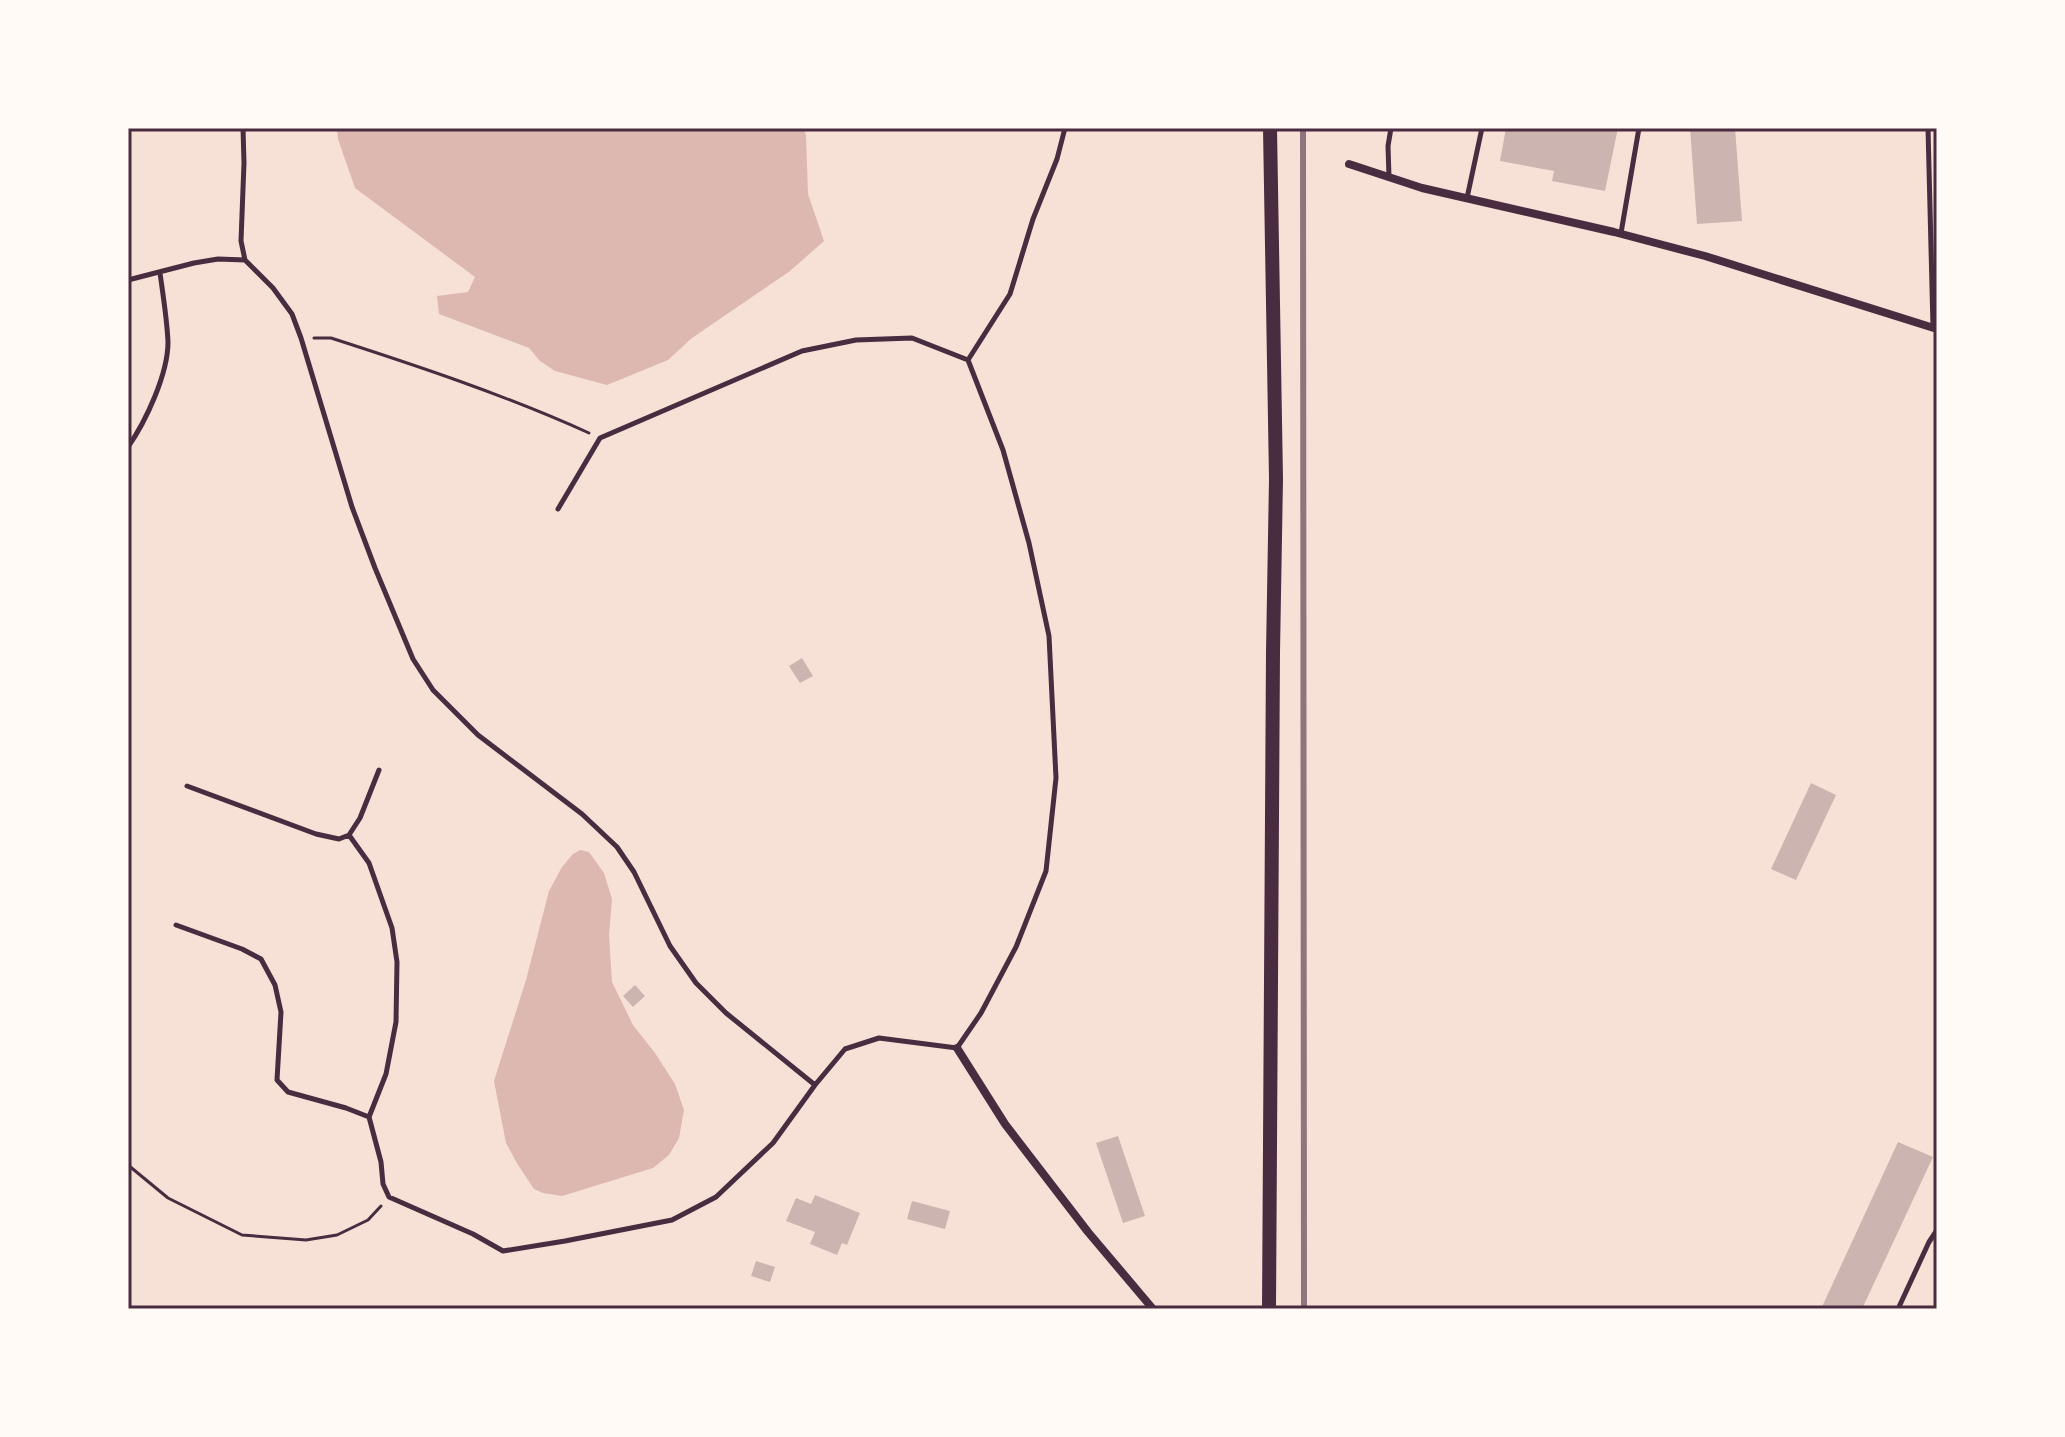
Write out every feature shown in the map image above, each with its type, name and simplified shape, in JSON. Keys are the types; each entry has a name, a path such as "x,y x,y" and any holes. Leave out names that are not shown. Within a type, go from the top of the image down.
{"street":[{"path":"1269,1309 1272,668 1276,479 1270,128"},
{"path":"1349,164 1422,188 1705,256 1935,328"},
{"path":"957,1048 1005,1124 1088,1232 1153,1309"}],"lane":[{"path":"243,128 241,241 245,260 273,288 292,314 352,507 413,659 433,690 478,735 582,814 617,847 634,872 670,946 696,983 726,1013 815,1085"},
{"path":"968,360 1010,294 1065,128"},
{"path":"1389,177 1391,128"},
{"path":"1467,198 1482,128"},
{"path":"1621,234 1639,128"},
{"path":"1928,128 1935,328"},
{"path":"128,280 194,263 218,259 245,260"},
{"path":"128,447 142,427 161,379 168,345 160,273"},
{"path":"349,835 369,863 392,928 397,962 396,1022 386,1074 369,1117 381,1162 383,1184 389,1197 473,1234 503,1251 672,1220 716,1197 762,1154 845,1049 879,1038 957,1048 981,1013 1016,947 1046,871 1056,778 1049,636 1029,543 1003,450 968,360 912,338 856,340 802,351 600,438 558,509"},
{"path":"187,786 316,834 339,839 349,835 360,818 379,770"},
{"path":"176,925 261,959 275,985 281,1012 277,1080 288,1092 369,1117"},
{"path":"1898,1309 1937,1230"}],"path":[{"path":"301,338 331,338 432,370 548,414 600,438"},
{"path":"128,1165 168,1198 242,1235 306,1240 337,1235 368,1220 389,1197"}],"shaded area":[{"path":"337,128 804,128 808,194 824,241 790,271 692,338 668,360 607,385 555,371 540,361 529,348 439,314 437,296 468,292 475,277 355,188"},
{"path":"580,850 589,852 604,873 612,899 609,935 612,982 633,1025 675,1084 684,1110 679,1138 669,1155 653,1168 562,1196 534,1189 518,1165 506,1143 494,1081 526,980 549,891 562,867"}],"building":[{"path":"1506,128 1618,128 1605,191 1552,181 1554,171 1500,161"},
{"path":"1690,128 1735,128 1742,221 1697,224"},
{"path":"802,658 813,676 800,683 789,666"},
{"path":"1811,783 1836,795 1796,880 1771,869"},
{"path":"635,985 645,996 633,1007 623,996"},
{"path":"1118,1136 1145,1216 1123,1223 1096,1143"},
{"path":"1898,1142 1933,1157 1862,1309 1821,1309"},
{"path":"815,1195 860,1213 847,1245 842,1243 837,1255 810,1244 815,1232 786,1221 796,1198 811,1204"},
{"path":"912,1201 950,1211 945,1229 907,1219"},
{"path":"756,1261 775,1267 770,1282 751,1276"}],"railway":[{"path":"1303,128 1304,1309"}]}
